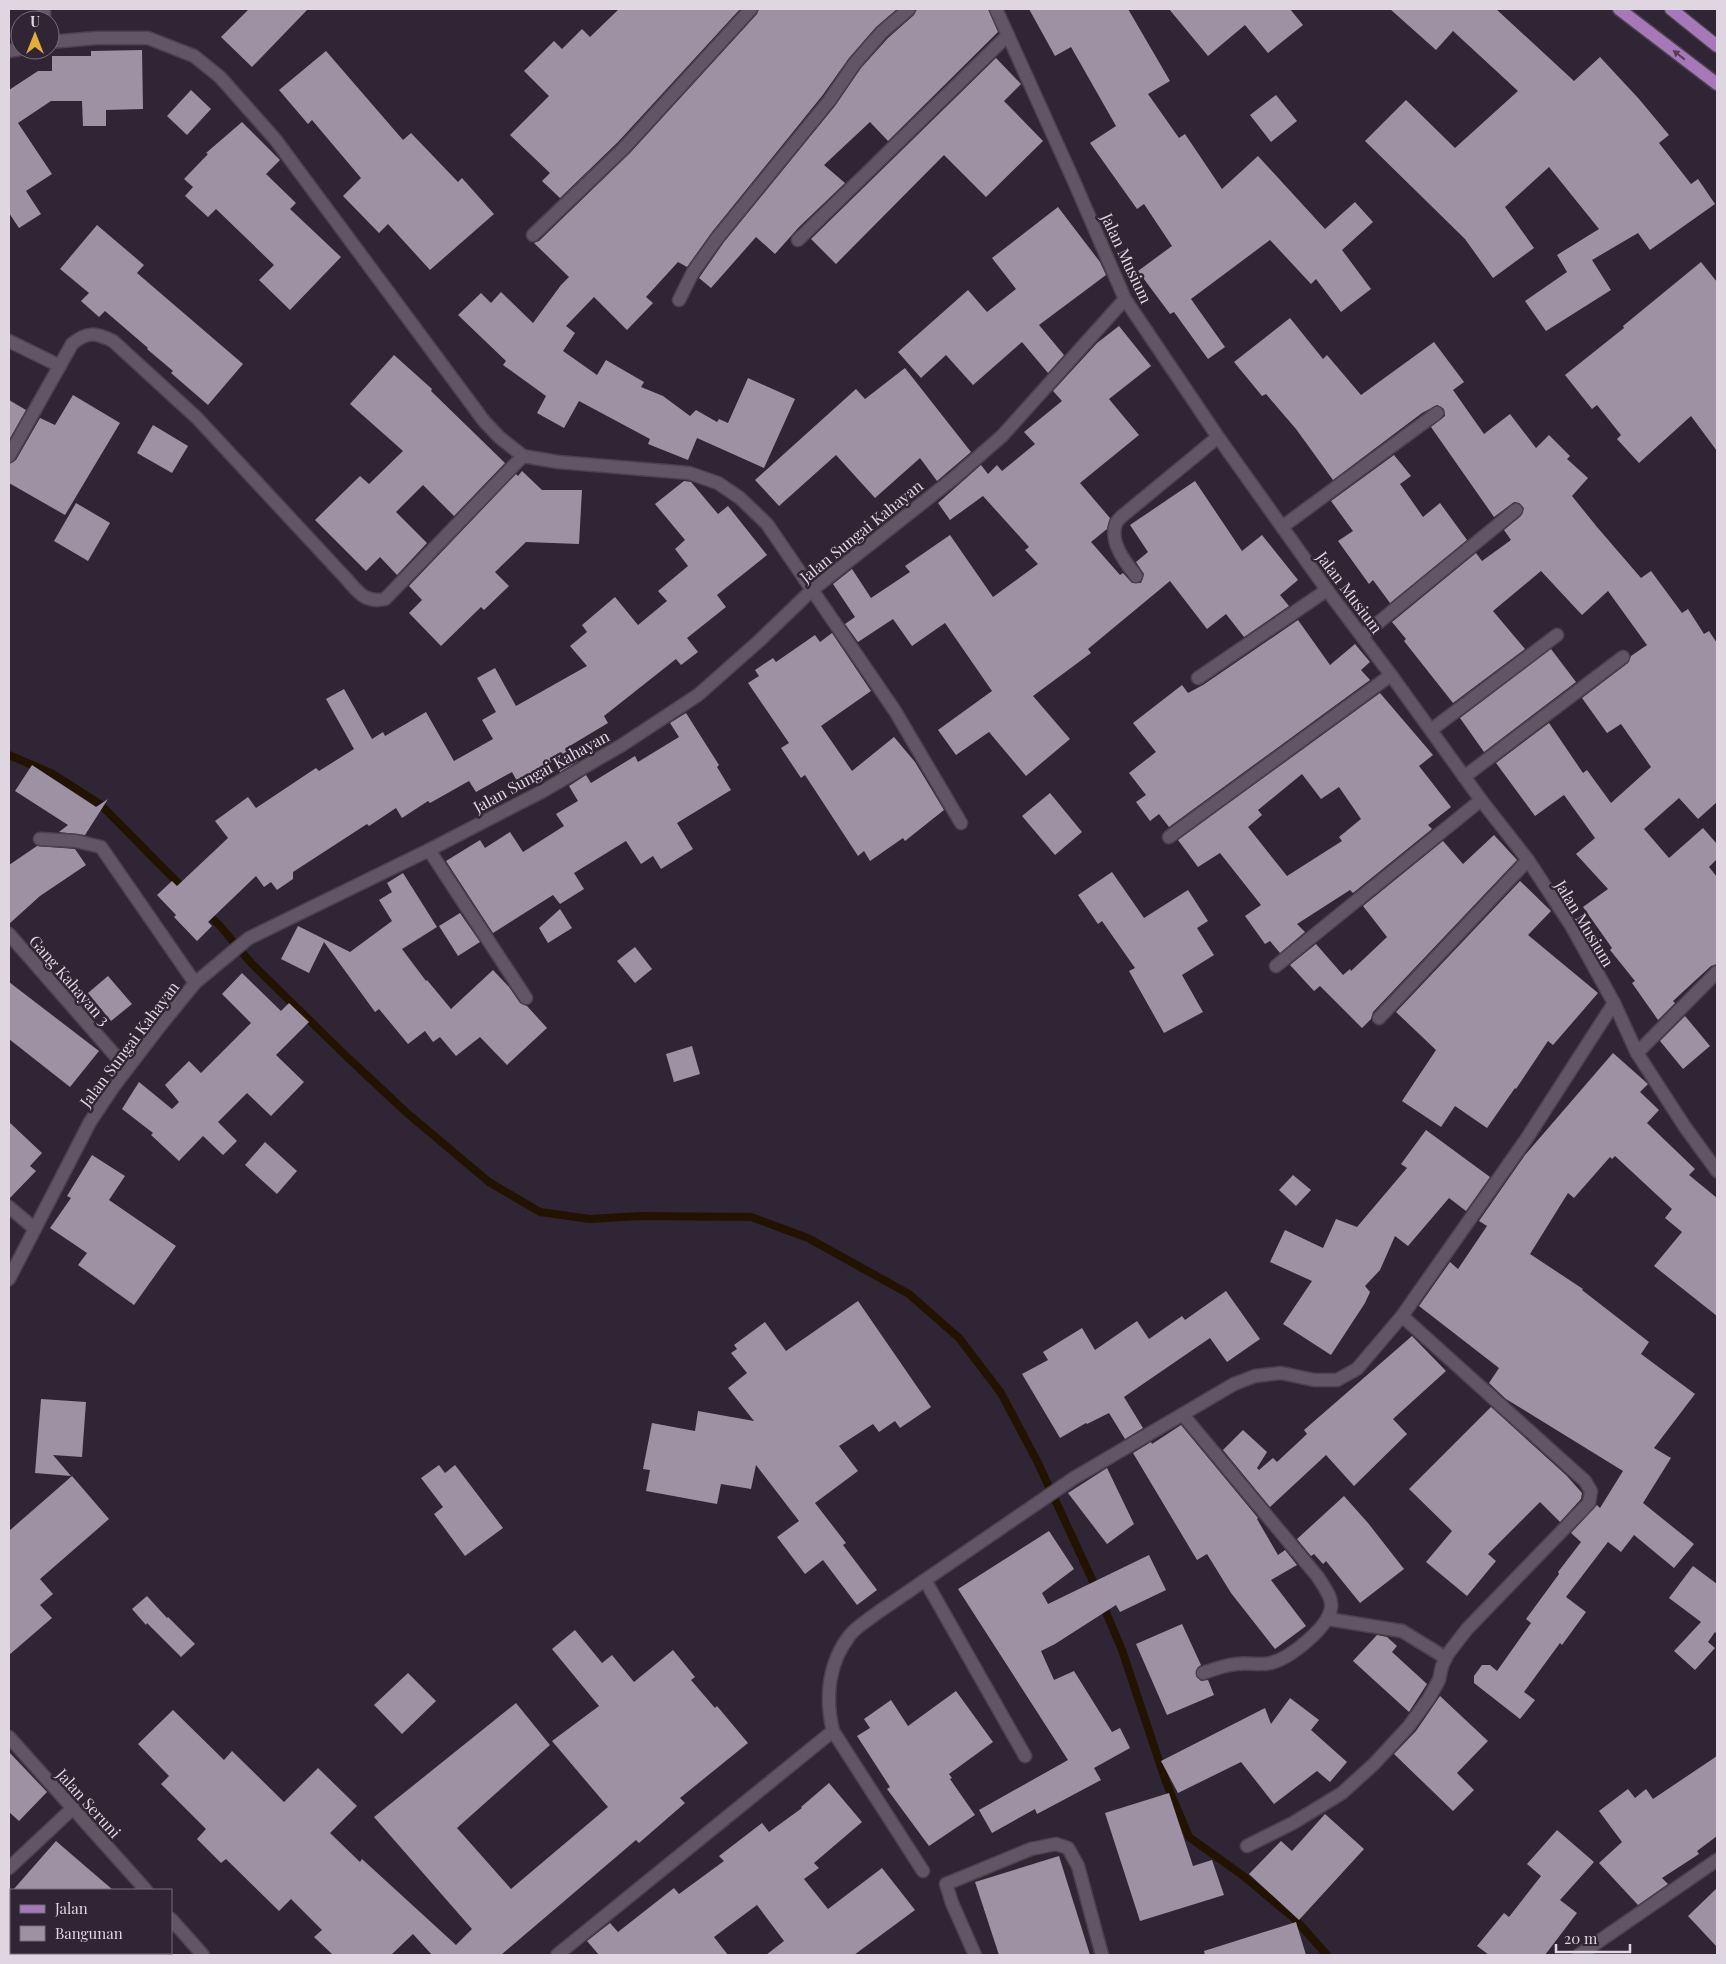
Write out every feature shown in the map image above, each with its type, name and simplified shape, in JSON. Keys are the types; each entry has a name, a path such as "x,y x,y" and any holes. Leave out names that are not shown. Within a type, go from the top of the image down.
{"main road":[{"path":"1619,9 1717,84"},
{"path":"1671,9 1717,46"}],"street":[{"path":"532,235 624,148 751,9"},
{"path":"679,300 693,272 718,237 828,101 855,63 882,32 909,9"},
{"name":"Jalan Musium","path":"996,9 1125,299 1218,437 1327,590 1481,800 1528,860 1572,927 1614,1003 1637,1053 1685,1127 1717,1171"},
{"path":"798,240 1008,35"},
{"path":"60,41 96,38 148,38 194,56 220,77 275,140 484,421 499,437 524,456 558,462 688,473 718,483 740,498 767,524 895,711 961,823"},
{"name":"Jalan Sungai Kahayan","path":"9,1280 90,1122 127,1069 195,983 249,938 429,850 551,786 622,745 698,695 759,641 812,590 954,478 1002,436 1125,299"},
{"path":"9,456 72,344 80,337 91,334 102,335 114,341 197,418 341,574 365,598 374,601 385,599 524,456"},
{"path":"9,341 60,366"},
{"path":"1282,527 1437,413"},
{"path":"1136,576 1122,557 1115,541 1115,527 1121,516 1218,437"},
{"path":"1362,636 1516,510"},
{"path":"1198,678 1327,590"},
{"path":"1431,730 1557,634"},
{"path":"1464,777 1623,658"},
{"path":"1169,837 1391,675"},
{"path":"1276,966 1481,800"},
{"path":"40,840 76,842 101,847 195,983"},
{"path":"429,850 526,998"},
{"path":"1379,1018 1528,860"},
{"name":"Gang Kahayan 3","path":"9,934 127,1069"},
{"path":"1637,1053 1717,972"},
{"path":"923,1871 834,1731 828,1710 831,1668 850,1635 877,1613 1040,1500 1234,1384 1255,1376 1280,1374 1314,1380 1336,1380 1357,1369 1402,1316 1527,1138 1614,1003"},
{"path":"9,1207 35,1229"},
{"path":"1247,1846 1293,1823 1342,1793 1374,1764 1408,1726 1429,1698 1439,1680 1446,1658 1467,1629 1589,1503 1591,1491 1585,1481 1402,1316"},
{"path":"1183,1415 1318,1577 1329,1594 1332,1606 1328,1619 1309,1639 1279,1661 1268,1664 1236,1664 1203,1673"},
{"path":"925,1580 1025,1756"},
{"path":"1328,1619 1402,1631 1446,1658"},
{"path":"557,1955 834,1731"},
{"name":"Jalan Seruni","path":"9,1737 145,1889"},
{"path":"9,1868 73,1808"},
{"path":"975,1955 952,1903 946,1884 1031,1849 1056,1844 1068,1848 1078,1866 1102,1955"},
{"path":"1579,1955 1717,1860"},
{"path":"172,1920 204,1955"}],"building":[{"path":"249,9 308,9 252,67 221,37"},
{"path":"619,9 740,9 618,142 560,198 542,181 550,173 510,135 549,96 524,71 554,41 562,49 582,29 590,37"},
{"path":"759,9 897,9 876,27 849,58 822,96 712,232 687,267 678,262 646,297 653,303 627,330 594,297 566,326 575,333 563,351 597,375 606,360 644,382 641,387 663,396 690,416 696,410 717,422 719,419 728,423 748,378 795,399 764,468 697,438 688,460 648,444 650,439 579,401 564,428 537,413 546,396 503,365 506,361 458,315 481,293 491,303 501,292 533,323 569,277 534,243 539,241 630,153 757,14"},
{"path":"917,9 988,9 998,32 888,141 870,122 824,165 845,183 799,227 775,254 756,237 711,288 699,278 724,242 835,106 861,68 888,38 914,15"},
{"path":"1029,9 1128,9 1170,81 1148,94 1179,138 1185,134 1222,189 1258,156 1325,229 1355,202 1373,222 1342,250 1371,289 1341,312 1316,279 1311,284 1270,240 1191,299 1225,347 1208,359 1174,312 1170,314 1138,271 1172,246 1144,204 1137,209 1090,143 1116,126 1071,47 1055,56"},
{"path":"1169,9 1290,9 1303,25 1268,53 1245,25 1208,56"},
{"path":"1390,9 1496,9 1574,81 1600,57 1669,135 1659,143 1691,184 1698,179 1715,204 1650,250 1638,233 1592,260 1611,290 1546,331 1525,301 1567,272 1557,255 1599,229 1549,167 1505,207 1534,248 1493,278 1465,239 1365,141 1406,100 1455,148 1518,91 1453,31 1436,50"},
{"path":"142,50 143,109 106,110 106,126 83,126 82,101 51,101 18,123 52,174 26,191 41,214 19,228 9,213 9,90 38,71 52,71 52,60 60,60 60,56 91,56 91,51"},
{"path":"326,51 403,140 411,133 458,182 462,178 494,214 430,270 388,224 379,233 343,196 361,178 312,120 308,124 279,90"},
{"path":"996,58 1021,84 1004,101 1043,141 986,197 944,155 836,264 811,239"},
{"path":"191,90 211,109 187,135 167,116"},
{"path":"1276,95 1297,121 1271,142 1250,115"},
{"path":"242,122 280,160 266,174 296,203 290,209 341,257 290,310 259,280 274,265 216,209 208,217 185,196 193,187 184,179 208,154 206,153"},
{"path":"1058,207 1100,262 1106,275 1039,325 1064,355 1048,373 1022,342 973,385 946,355 921,378 898,352 968,290 987,312 1016,289 992,258"},
{"path":"97,225 144,265 137,273 243,364 208,405 171,373 173,371 148,348 105,311 99,317 81,301 89,293 60,269"},
{"path":"1701,262 1717,282 1717,451 1691,416 1639,463 1617,439 1621,435 1597,405 1592,409 1565,375 1624,328 1623,326"},
{"path":"1290,318 1323,359 1327,355 1361,395 1434,342 1464,382 1453,390 1484,434 1510,414 1536,448 1549,435 1570,456 1567,459 1588,478 1572,496 1597,527 1641,578 1651,571 1682,613 1688,609 1704,634 1709,631 1717,643 1717,802 1698,819 1679,798 1644,829 1669,858 1703,828 1717,844 1717,859 1709,867 1717,877 1717,964 1711,966 1673,1001 1675,1003 1658,1020 1632,983 1635,981 1610,950 1612,948 1583,907 1608,889 1576,854 1595,838 1564,795 1535,816 1496,763 1549,723 1583,773 1587,770 1611,803 1651,767 1621,724 1607,733 1582,698 1628,663 1631,656 1647,645 1608,591 1582,615 1541,571 1493,611 1525,649 1453,703 1404,641 1406,639 1392,622 1476,553 1482,561 1511,540 1504,530 1521,516 1524,508 1519,503 1514,502 1494,517 1431,427 1445,416 1444,409 1437,405 1422,413 1333,480 1296,429 1266,394 1262,396 1234,362"},
{"path":"1119,326 1151,366 1109,399 1139,435 1080,483 1110,518 1107,529 1091,542 1120,575 1123,573 1132,583 1141,583 1144,574 1136,562 1148,552 1130,525 1195,481 1242,551 1262,535 1298,580 1280,595 1289,606 1244,637 1226,614 1207,629 1170,581 1088,649 1091,653 1033,696 1070,739 1026,776 989,732 956,755 938,730 992,691 945,623 912,646 893,619 858,642 845,624 855,617 833,584 852,569 871,598 910,572 905,566 950,535 993,597 1038,564 1025,550 1029,547 983,496 950,520 938,503 981,465 988,474 997,465 1002,471 1035,444 1024,432 1062,401 1053,391 1097,343"},
{"path":"394,355 432,389 431,391 505,463 454,516 423,485 396,512 427,543 397,575 380,557 366,571 315,520 360,476 369,484 403,451 350,404"},
{"path":"905,368 971,452 937,481 920,458 875,498 836,455 779,506 755,480 856,389 865,399"},
{"path":"73,395 120,423 65,515 9,483 9,464 16,460 40,418 55,425"},
{"path":"9,400 26,410 9,440"},
{"path":"153,425 188,446 172,473 137,453"},
{"path":"1394,455 1411,476 1400,484 1423,517 1440,503 1467,540 1390,603 1373,580 1369,584 1338,541 1353,531 1331,501"},
{"path":"522,471 542,490 582,490 579,544 526,542 495,572 509,586 484,610 481,607 441,646 409,613 422,600 409,586 516,474 518,476"},
{"path":"684,481 691,482 718,514 728,506 767,555 717,595 726,607 687,638 698,652 681,665 676,659 604,716 608,723 568,747 578,761 560,772 553,761 517,781 512,772 476,792 469,781 430,803 428,801 402,818 396,808 369,826 367,824 293,872 293,879 277,890 271,882 264,887 256,876 208,922 212,926 197,941 174,917 176,915 157,895 172,881 177,886 228,838 215,821 248,797 256,808 316,768 319,771 354,749 326,699 344,689 372,739 383,732 385,736 426,712 454,761 493,739 482,720 496,712 477,678 495,668 516,706 587,666 570,646 587,632 582,625 615,597 638,625 667,601 658,591 688,566 675,549 685,540 655,504"},
{"path":"76,503 110,523 88,561 54,541"},
{"path":"1298,620 1330,665 1355,644 1370,662 1361,670 1370,680 1169,827 1159,814 1150,821 1136,802 1146,795 1129,773 1156,752 1133,723 1182,685 1188,693 1203,685"},
{"path":"832,633 871,691 821,726 852,771 894,737 915,762 944,810 905,841 903,838 870,861 864,851 858,856 805,775 801,778 781,748 789,743 748,683 759,676 755,670 773,658 776,662 815,635 820,642"},
{"path":"1551,649 1576,682 1484,752 1460,718"},
{"path":"1380,693 1433,755 1419,766 1451,807 1428,825 1432,829 1353,893 1350,890 1297,924 1305,932 1280,953 1270,941 1265,944 1245,916 1261,905 1220,853 1198,867 1178,840","holes":["1302,774 1321,799 1339,787 1361,819 1339,837 1342,841 1287,876 1248,827 1262,815 1258,810"]},
{"path":"686,713 719,765 717,767 731,790 677,823 693,849 661,869 653,856 641,864 626,841 574,873 584,889 560,904 553,895 493,933 446,861 480,840 485,848 510,832 523,852 564,826 556,814 578,801 569,786 586,775 591,783 635,756 638,762 679,737 670,723"},
{"path":"32,765 96,807 108,799 85,835 59,832 68,825 15,791"},
{"path":"1050,793 1082,832 1055,855 1022,816"},
{"path":"1494,835 1517,860 1373,1012 1371,1019 1362,1028 1320,986 1314,991 1290,965 1316,944 1343,975 1350,969 1351,971 1387,937 1363,906 1443,841 1463,864"},
{"path":"37,846 75,849 86,865 40,896 9,924 9,865"},
{"path":"1112,872 1144,918 1188,890 1208,921 1197,928 1214,955 1182,975 1203,1012 1164,1033 1129,971 1135,968 1102,921 1098,924 1078,895"},
{"path":"403,873 437,927 402,949 426,981 451,1009 493,970 509,987 520,1003 527,1006 547,1028 507,1065 480,1037 456,1056 440,1037 433,1042 425,1031 408,1044 379,1009 375,1012 324,942 309,973 281,959 298,926 350,952 392,921 379,900 392,892 387,883"},
{"path":"1520,881 1551,911 1528,935 1598,993 1553,1045 1548,1041 1487,1128 1455,1106 1441,1127 1402,1101 1436,1050 1396,1012"},
{"path":"560,909 572,928 548,943 539,928"},
{"path":"460,913 480,942 458,956 439,926"},
{"path":"635,947 652,969 635,983 617,961"},
{"path":"242,973 281,1011 289,1003 309,1022 276,1055 304,1082 271,1116 247,1093 218,1122 237,1141 223,1155 203,1136 179,1161 151,1135 153,1133 122,1109 139,1082 172,1109 179,1102 165,1085 189,1061 201,1073 251,1023 222,994"},
{"path":"108,976 132,1004 111,1021 88,993"},
{"path":"9,982 99,1051 70,1087 9,1039"},
{"path":"1685,1016 1710,1046 1683,1069 1660,1041"},
{"path":"692,1046 700,1074 674,1082 666,1054"},
{"path":"1613,1053 1648,1084 1640,1092 1659,1110 1647,1123 1695,1169 1689,1175 1717,1198 1717,1316 1654,1266 1682,1232 1665,1218 1672,1209 1615,1156 1612,1159 1610,1157 1574,1198 1568,1193 1530,1254 1583,1289 1649,1342 1641,1354 1695,1394 1654,1448 1671,1458 1643,1503 1694,1544 1674,1568 1634,1535 1621,1552 1608,1542 1566,1597 1586,1612 1562,1645 1560,1643 1524,1692 1535,1700 1520,1719 1474,1683 1474,1676 1482,1665 1490,1665 1497,1671 1531,1623 1526,1619 1581,1542 1571,1533 1597,1505 1600,1508 1623,1471 1506,1399 1489,1383 1499,1368 1419,1306 1450,1262 1458,1269 1487,1226 1479,1221 1525,1155"},
{"path":"9,1122 42,1153 30,1166 36,1171 9,1199"},
{"path":"1426,1130 1490,1177 1466,1211 1449,1198 1408,1246 1395,1236 1380,1270 1365,1286 1370,1292 1365,1303 1331,1355 1283,1324 1312,1281 1270,1262 1285,1230 1323,1248 1336,1219 1357,1227 1407,1168 1401,1164"},
{"path":"265,1142 297,1171 277,1194 245,1165"},
{"path":"92,1155 125,1176 109,1200 176,1246 134,1305 78,1265 87,1253 50,1228 71,1198 67,1196"},
{"path":"1293,1175 1311,1190 1296,1206 1279,1190"},
{"path":"1226,1291 1260,1339 1227,1362 1210,1338 1124,1397 1143,1428 1125,1439 1109,1413 1086,1423 1060,1438 1022,1374 1048,1360 1043,1352 1082,1328 1095,1350 1137,1321 1149,1339 1182,1316 1185,1320"},
{"path":"858,1301 931,1407 900,1428 895,1421 879,1432 873,1424 839,1446 858,1471 815,1503 846,1543 843,1545 877,1590 857,1605 823,1560 805,1574 777,1537 799,1521 756,1465 751,1489 721,1484 717,1504 646,1491 650,1470 643,1469 652,1423 695,1431 698,1411 754,1421 728,1388 747,1373 731,1353 737,1349 734,1345 765,1322 786,1351"},
{"path":"1412,1336 1446,1371 1393,1419 1407,1434 1354,1486 1326,1455 1270,1507 1223,1450 1243,1430 1267,1452 1257,1468 1259,1470 1273,1458 1277,1462 1307,1434 1304,1430"},
{"path":"41,1399 86,1402 82,1457 53,1455 71,1476 35,1473"},
{"path":"1491,1407 1567,1476 1582,1493 1581,1499 1560,1522 1540,1502 1488,1554 1496,1561 1467,1596 1426,1562 1452,1531 1409,1489"},
{"path":"1181,1425 1258,1518 1278,1555 1285,1550 1297,1565 1271,1580 1306,1626 1275,1649 1231,1593 1207,1554 1197,1560 1133,1453 1151,1442 1152,1444"},
{"path":"439,1465 445,1473 455,1465 503,1528 465,1556 434,1514 443,1507 421,1478"},
{"path":"1107,1468 1134,1524 1107,1544 1068,1493"},
{"path":"72,1476 109,1519 40,1579 53,1594 40,1605 52,1618 9,1655 9,1531"},
{"path":"1344,1496 1404,1569 1360,1603 1326,1561 1323,1564 1314,1554 1311,1556 1297,1539"},
{"path":"1049,1531 1074,1569 1042,1593 1048,1604 1149,1555 1166,1590 1120,1612 1116,1605 1041,1651 1054,1680 1074,1671 1112,1732 1120,1728 1130,1748 1094,1768 1101,1780 1037,1814 1035,1809 992,1833 979,1810 1068,1760 958,1589"},
{"path":"1693,1566 1717,1584 1717,1634 1715,1632 1708,1642 1715,1648 1695,1670 1674,1651 1701,1622 1669,1598"},
{"path":"147,1596 195,1644 181,1657 147,1623 146,1625 132,1609"},
{"path":"1182,1624 1201,1665 1197,1668 1196,1676 1201,1681 1208,1680 1214,1695 1167,1715 1136,1644"},
{"path":"575,1630 602,1663 612,1655 634,1682 673,1650 695,1677 691,1680 715,1708 717,1706 748,1743 680,1798 685,1803 639,1843 636,1840 501,1955 432,1955 413,1934 391,1955 333,1955 314,1937 322,1930 291,1899 279,1911 226,1859 221,1863 197,1839 206,1829 161,1784 169,1776 138,1744 173,1710 224,1760 232,1751 284,1802 318,1768 357,1806 330,1833 360,1862 362,1859 456,1945 472,1929 374,1817 516,1703 550,1745 457,1828 511,1889 608,1807 552,1741 599,1706 552,1649"},
{"path":"1377,1635 1387,1637 1397,1646 1392,1652 1427,1684 1409,1712 1353,1661"},
{"path":"408,1673 436,1701 402,1734 374,1705"},
{"path":"956,1691 993,1742 949,1774 952,1778 950,1779 975,1815 929,1846 887,1789 890,1787 857,1736 870,1728 864,1719 891,1700 908,1726"},
{"path":"1440,1696 1488,1741 1457,1773 1474,1790 1453,1811 1394,1754 1416,1731"},
{"path":"1290,1698 1319,1720 1311,1730 1347,1762 1330,1782 1317,1771 1274,1804 1241,1762 1178,1793 1161,1761 1265,1708 1271,1724"},
{"path":"9,1752 47,1792 19,1821 9,1812"},
{"path":"1717,1756 1717,1836 1697,1851 1699,1854 1662,1878 1668,1884 1638,1905 1599,1863 1622,1842 1599,1811 1628,1789 1635,1798 1646,1789 1653,1799"},
{"path":"829,1783 862,1822 814,1863 819,1868 804,1879 828,1909 882,1868 915,1910 854,1955 766,1955 784,1941 757,1905 714,1937 728,1955 599,1955 587,1941 610,1923 618,1932 674,1888 679,1894 724,1861 719,1856 762,1823 769,1832 802,1808"},
{"path":"1169,1793 1193,1866 1212,1860 1224,1895 1140,1921 1105,1813"},
{"path":"1325,1814 1364,1849 1299,1920 1249,1874 1281,1841 1292,1851"},
{"path":"1557,1830 1594,1862 1560,1900 1577,1913 1545,1955 1489,1955 1477,1946 1504,1913 1509,1917 1541,1876 1527,1864"},
{"path":"56,1841 112,1889 14,1889"},
{"path":"1059,1856 1090,1955 999,1955 975,1882"},
{"path":"1717,1888 1717,1947 1688,1916"},
{"path":"1296,1922 1306,1955 1205,1955 1204,1951"}],"waterway":[{"path":"9,755 53,774 100,804 186,891"},
{"path":"206,912 251,963 407,1113 489,1182 540,1212 590,1219 640,1216 751,1217 808,1238 909,1294 959,1338 1001,1393 1037,1461 1097,1590"},
{"path":"1102,1603 1122,1650 1166,1782 1189,1837 1242,1875 1295,1919 1327,1955"}]}
